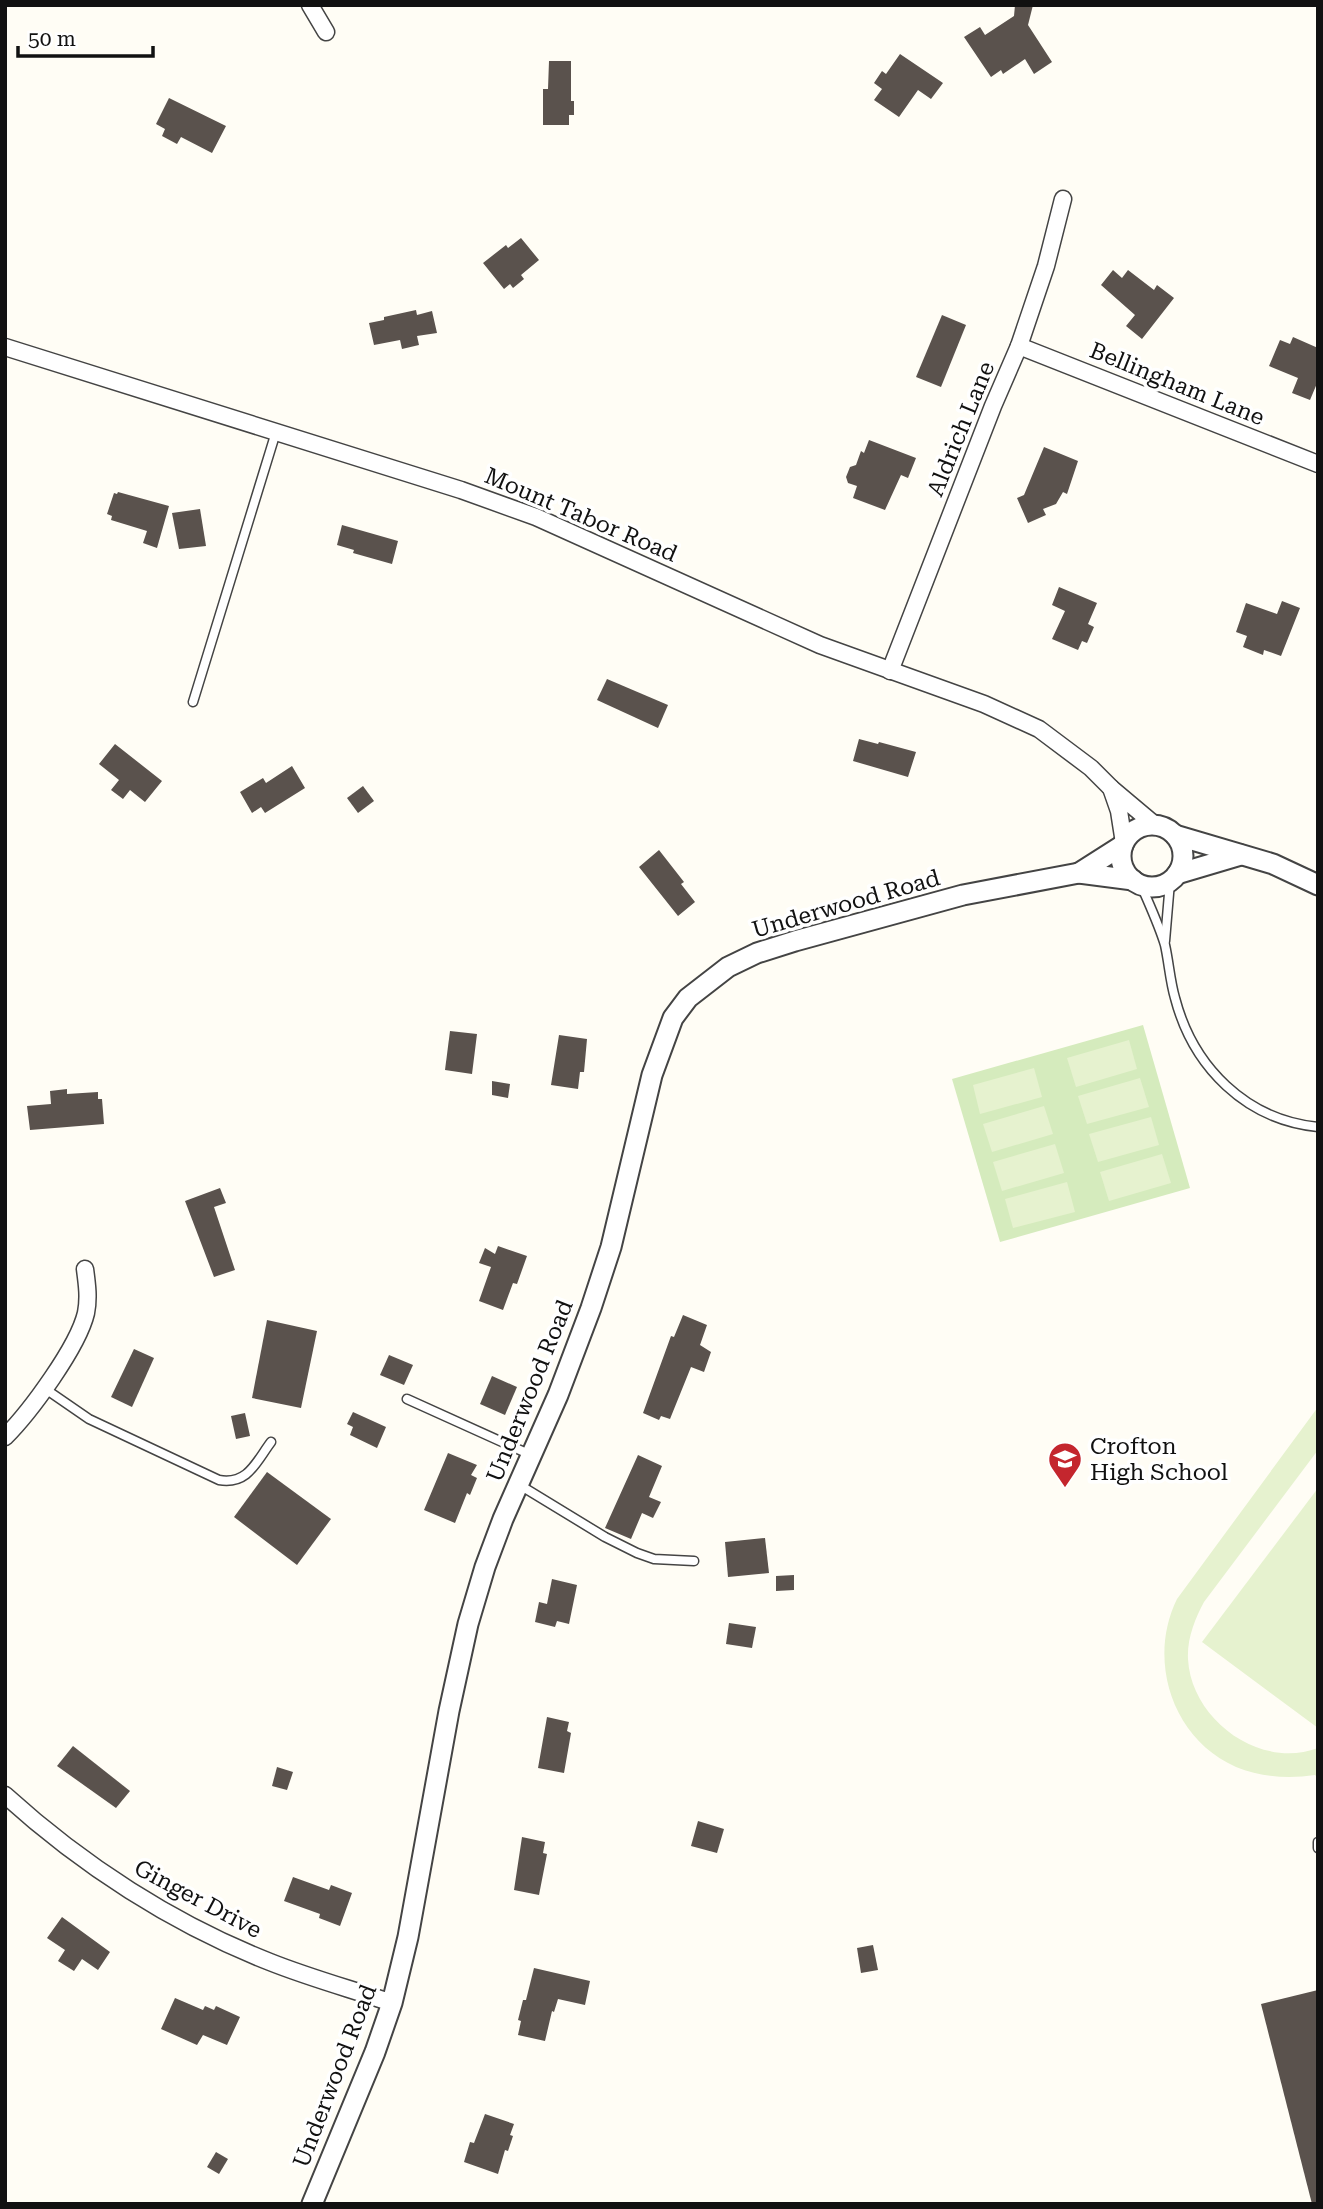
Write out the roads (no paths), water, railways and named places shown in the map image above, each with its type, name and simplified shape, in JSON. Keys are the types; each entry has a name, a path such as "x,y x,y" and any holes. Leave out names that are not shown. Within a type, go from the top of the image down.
{"street":[{"path":"310,5 326,32"},
{"name":"Aldrich Lane","path":"890,671 1019,346 1046,266 1063,200"},
{"name":"Bellingham Lane","path":"1019,346 1318,464"},
{"name":"Mount Tabor Road","path":"5,348 461,490 536,517 820,645 984,705 1039,729 1091,768 1155,825"},
{"path":"1111,788 1119,811 1124,844 1122,864 1137,882 1151,887 1242,854"},
{"path":"1124,844 1137,829 1155,825 1175,835 1273,864 1318,885"},
{"path":"1174,878 1182,865 1184,854 1175,835"},
{"name":"Underwood Road","path":"1079,873 1124,844"},
{"name":"Underwood Road","path":"312,2204 392,2003 408,1937 449,1711 468,1624 485,1567 558,1395 607,1259 652,1075 673,1018 688,998 728,967 757,953 795,941 963,895 1079,873 1137,882"},
{"path":"5,1437 30,1409 78,1334 86,1315 88,1296 85,1269"},
{"name":"Ginger Drive","path":"5,1795 77,1854 175,1918 271,1963 392,2003"}],"lane":[{"path":"194,702 276,432"},
{"path":"1164,944 1174,878"},
{"path":"1137,882 1164,944 1175,1000 1184,1026 1194,1046 1219,1080 1254,1108 1279,1119 1318,1127"},
{"path":"44,1388 89,1419 219,1480 232,1482 242,1479 271,1441"},
{"path":"407,1399 531,1455"},
{"path":"518,1485 637,1553 654,1559 694,1561"},
{"path":"1318,1842 1318,1847"}],"place":[{"name":"Crofton High School","path":"1065,1489"}]}
